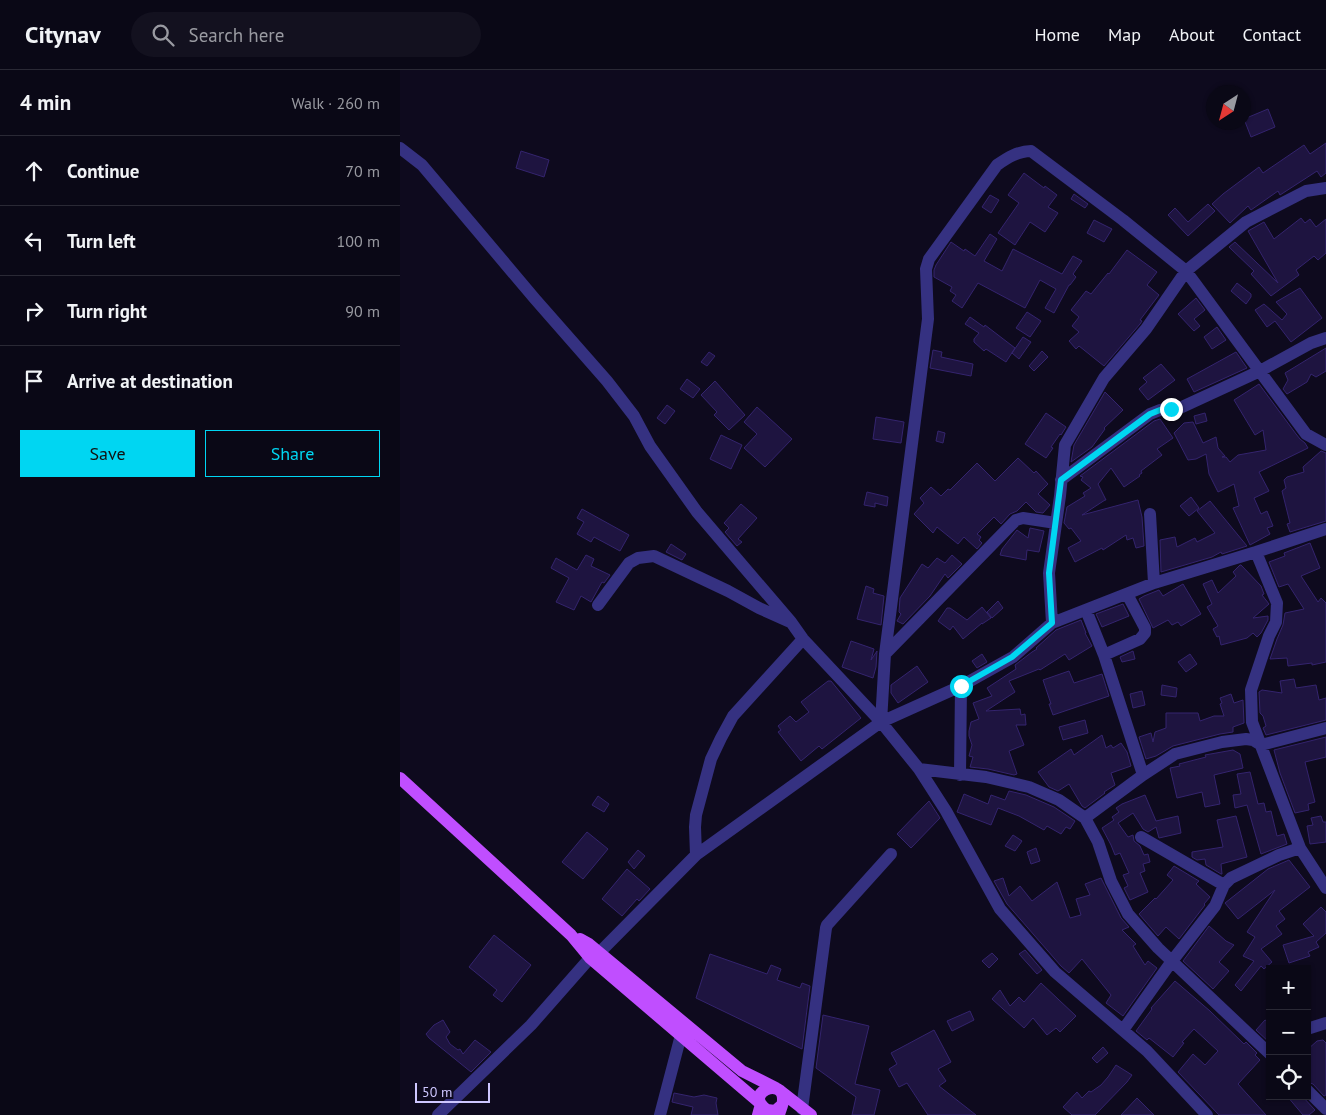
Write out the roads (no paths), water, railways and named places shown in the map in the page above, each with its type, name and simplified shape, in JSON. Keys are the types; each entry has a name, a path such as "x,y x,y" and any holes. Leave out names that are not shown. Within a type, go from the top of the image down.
{"main road":[{"path":"400,778 571,935 589,944 595,955 681,1035 769,1112"},
{"path":"595,955 742,1071 778,1089 807,1112"},
{"path":"769,1112 760,1096 768,1088 778,1089"},
{"path":"769,1112 783,1097 778,1089"}],"street":[{"path":"400,148 422,165 607,381 634,416 650,446 697,512 791,622 802,639 881,722 919,769 946,811 1000,909 1055,972 1147,1051 1207,1115"},
{"path":"881,722 886,654 928,319 926,269 929,259 997,165 1009,157 1024,151 1031,151 1186,270 1306,434 1326,444"},
{"path":"1052,623 1049,573 1065,445 1104,378 1146,329 1186,270 1246,222 1306,191 1326,188"},
{"path":"1061,480 1150,414 1160,410 1182,407 1326,338"},
{"path":"1150,514 1154,583"},
{"path":"886,654 1016,520 1023,518 1056,523"},
{"path":"438,1115 531,1025 595,955 696,855 881,722 961,686 1012,657 1052,623 1154,583 1326,529"},
{"path":"1256,552 1277,603 1276,622 1269,636 1251,690 1252,722 1300,848 1326,888"},
{"path":"598,605 629,563 638,558 654,556 791,622"},
{"path":"1104,655 1140,638 1145,633 1127,594"},
{"path":"1086,610 1104,655 1143,775"},
{"path":"696,855 696,815 711,759 721,738 732,716 802,639"},
{"path":"960,775 961,686"},
{"path":"1085,818 1175,754 1222,742 1246,739 1253,740 1261,745 1326,728"},
{"path":"919,769 986,777 1029,787 1059,800 1085,818 1098,842 1111,881 1128,914 1158,948 1266,1048"},
{"path":"1142,837 1224,885"},
{"path":"1123,1030 1172,961 1215,906 1224,885 1231,878 1279,855 1300,848"},
{"path":"807,1112 827,924 892,854"},
{"path":"1311,1028 1326,1023"},
{"path":"660,1115 681,1035"},
{"path":"1311,1094 1326,1109"}]}
